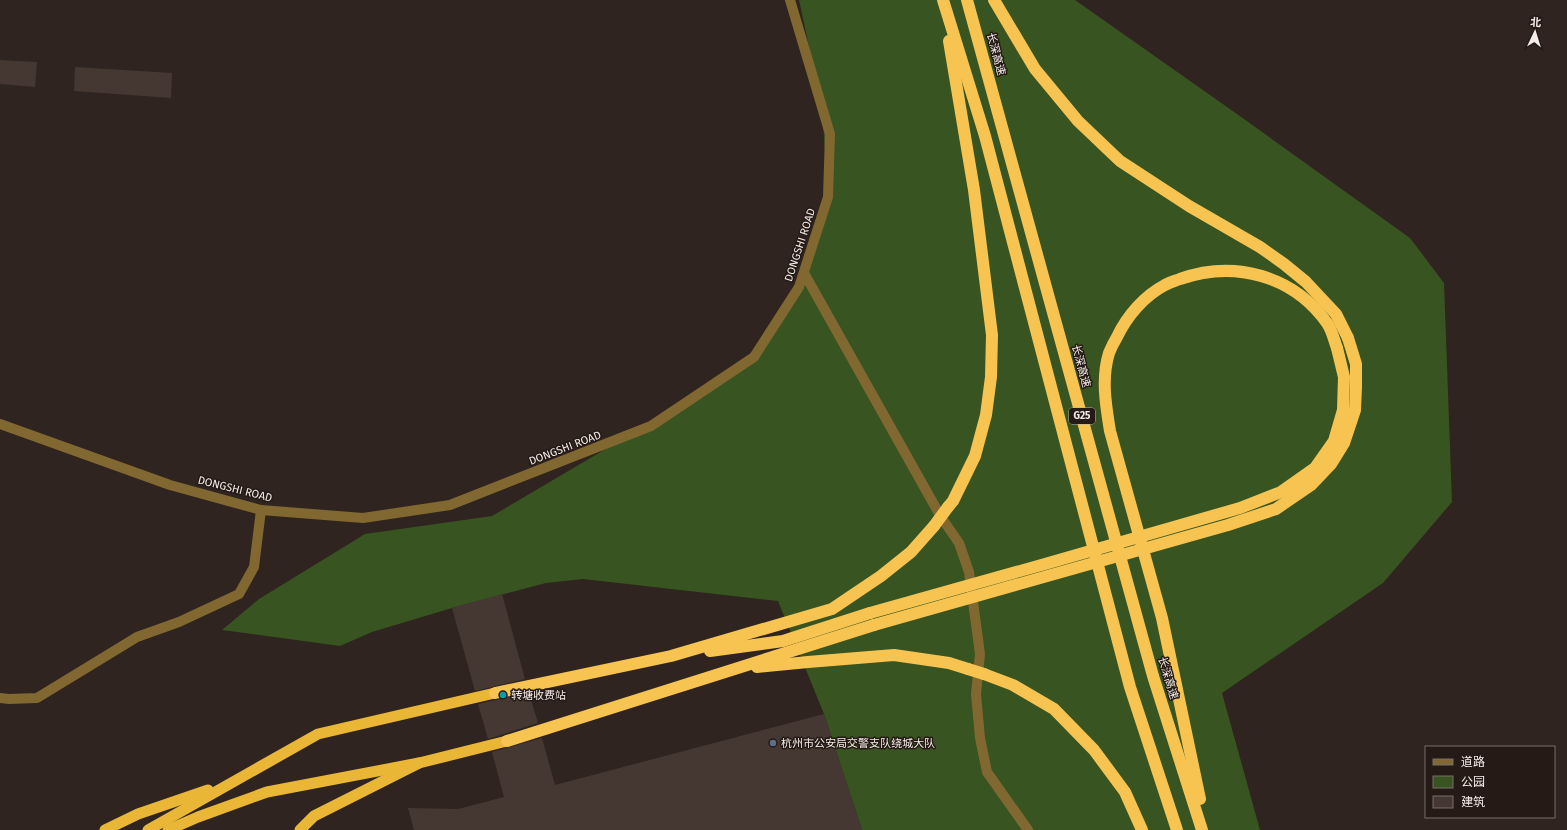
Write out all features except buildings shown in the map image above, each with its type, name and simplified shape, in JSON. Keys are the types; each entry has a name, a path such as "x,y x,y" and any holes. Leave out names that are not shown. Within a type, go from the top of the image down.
{"highway":[{"path":"671,656 832,609 880,576 911,552 934,526 953,501 975,456 986,414 991,377 992,335 974,190 942,0"},
{"name":"G25","path":"942,0 985,136 1130,687 1177,830"},
{"name":"长深高速","path":"967,0 1153,676 1202,830"},
{"path":"168,830 198,816 267,792 419,763 507,741 726,671 874,626 1228,525 1276,509 1311,484 1331,464 1344,443 1355,410 1356,387 1356,364 1348,338 1336,314 1306,282 1284,264 1260,247 1189,206 1120,161 1102,145 1078,121 1035,69 994,0"},
{"path":"148,830 318,734 495,693 671,656 783,641 870,613 1045,564 1240,508 1281,492 1314,468 1334,441 1343,410 1344,377 1337,348 1328,324 1311,304 1291,288 1259,274 1226,270 1194,274 1165,284 1144,300 1125,322 1109,353 1104,378 1105,401 1110,431 1162,618 1206,830"},
{"path":"726,671 894,654 949,663 1014,685 1054,709 1094,750 1125,792 1142,830"},
{"path":"300,830 314,816 419,763"},
{"path":"105,830 138,814 235,780"}],"street":[{"name":"DONGSHI ROAD","path":"0,424 170,485 261,510 363,518 450,505 652,426 754,357 799,287 804,273 828,197 830,134 790,0"},
{"path":"804,273 942,517 959,543 969,572 980,654 976,694 980,738 987,772 1028,830"},
{"path":"0,698 37,698 137,637 179,622 239,594 254,567 261,510"}],"green space":[{"path":"799,0 1075,0 1410,238 1444,283 1452,502 1383,583 1222,693 1260,830 862,830 824,714 778,601 583,579 546,583 452,608 372,632 340,646 222,630 259,599 365,534 492,516 626,437 754,357 804,273 828,197 822,107"}],"place":[{"name":"转塘收费站","path":"503,695"},
{"name":"杭州市公安局交警支队绕城大队","path":"773,743"}]}
